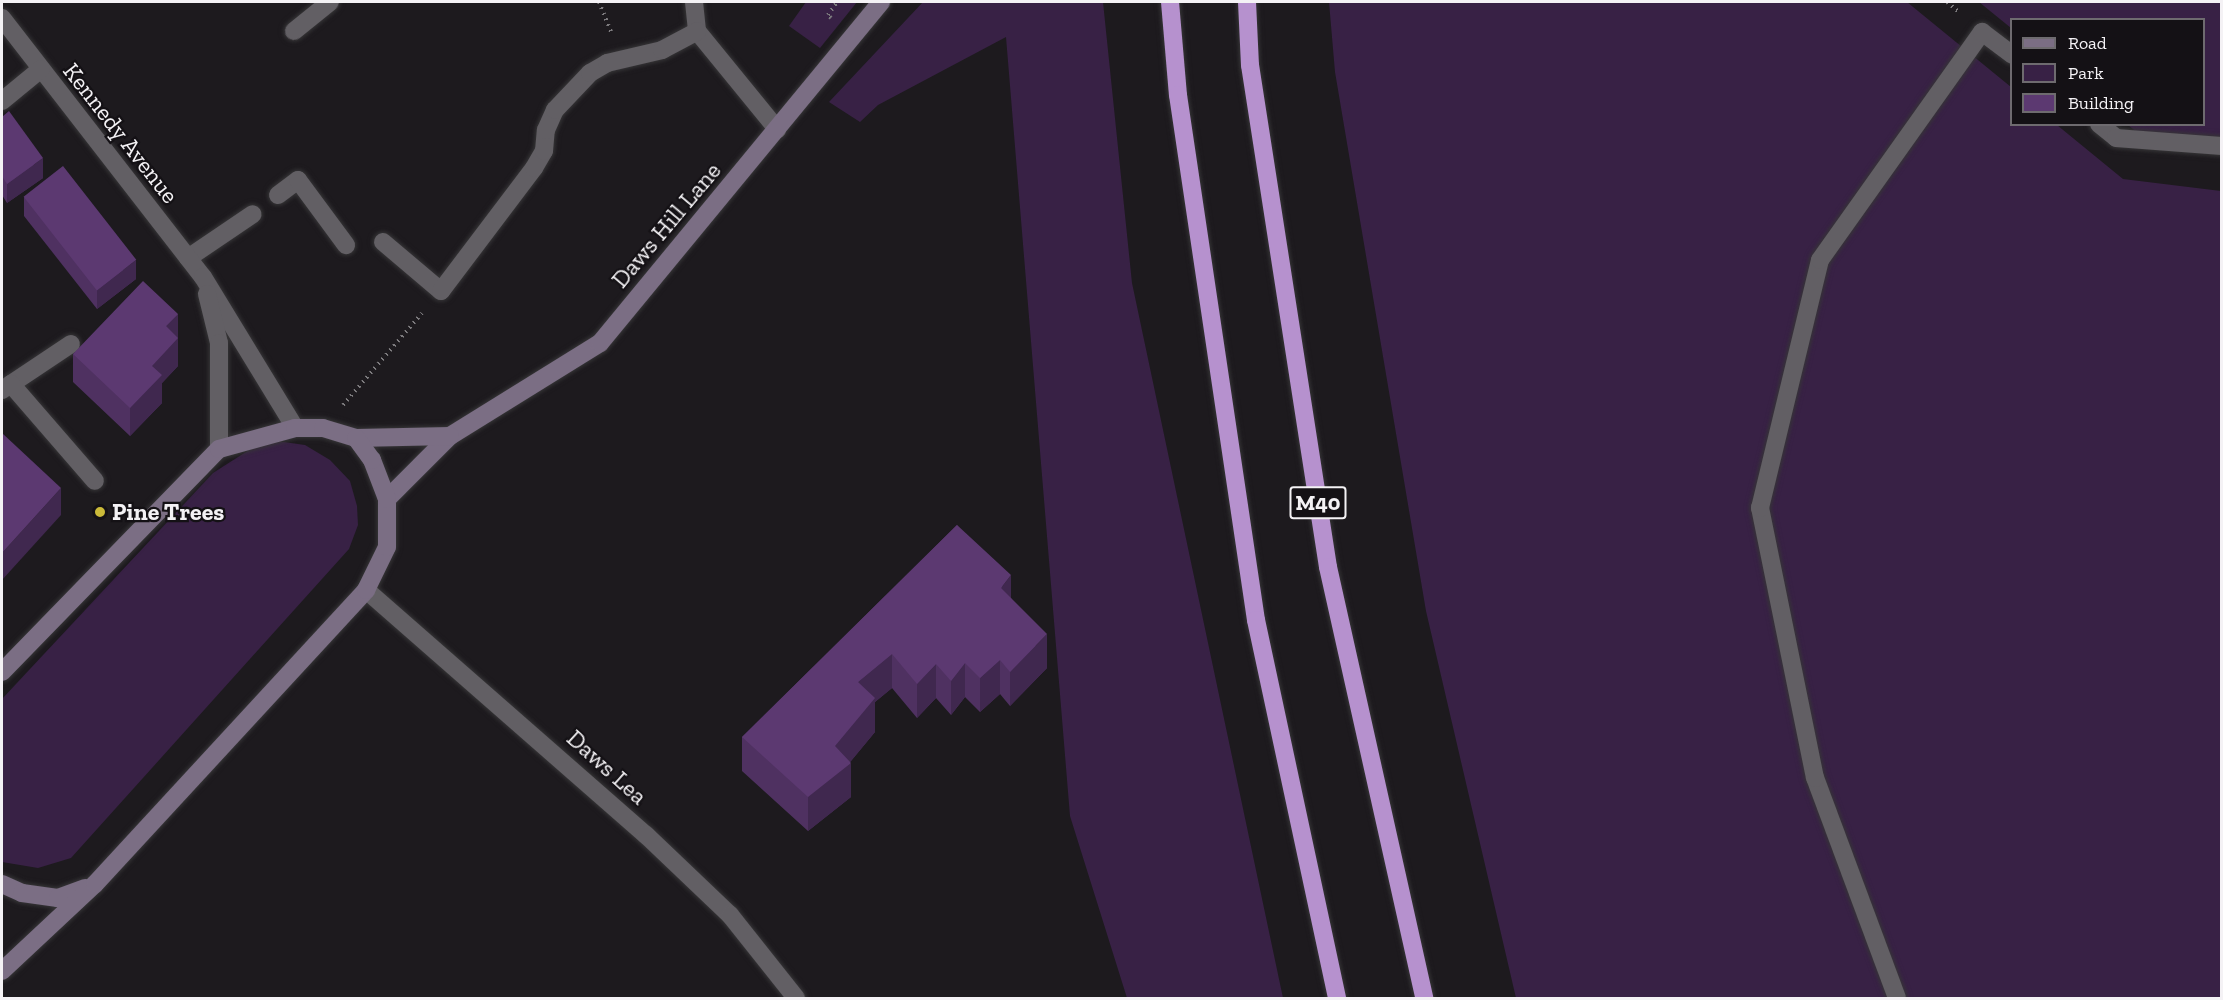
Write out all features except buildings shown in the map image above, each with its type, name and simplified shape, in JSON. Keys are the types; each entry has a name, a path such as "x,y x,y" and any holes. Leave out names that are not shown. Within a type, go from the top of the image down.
{"highway":[{"path":"1170,2 1178,95 1256,620 1337,999"},
{"name":"M40","path":"1247,2 1250,65 1328,567 1424,999"}],"street":[{"path":"294,31 330,2"},
{"path":"694,2 697,31 777,129"},
{"name":"Daws Hill Lane","path":"387,499 450,436 600,343 881,2"},
{"name":"Kennedy Avenue","path":"2,18 203,277 295,428"},
{"path":"383,243 441,291 534,168 544,151 546,130 555,110 590,73 607,63 662,50 697,31"},
{"path":"1897,999 1815,778 1760,508 1820,260 1982,32 2010,53"},
{"path":"2,101 41,69"},
{"path":"2101,126 2116,138 2222,146"},
{"path":"278,195 298,180 346,245"},
{"path":"188,258 253,214"},
{"name":"Kennedy Avenue","path":"203,277 219,343 219,449"},
{"path":"71,344 6,387 95,481"},
{"path":"2,672 219,449 295,428 323,428 356,438 450,436"},
{"path":"2,971 95,884 366,590 387,547 387,499 372,460 356,438"},
{"name":"Daws Lea","path":"366,590 655,843 730,915 796,999"},
{"path":"2,884 22,893 58,898 95,884"}],"path":[{"path":"323,428 441,291"}],"green space":[{"path":"806,2 857,2 820,48 789,26"},
{"path":"923,2 1103,2 1132,283 1283,998 1127,998 1070,816 1006,37 878,105 860,122 829,102"},
{"path":"1329,2 1907,2 2010,86 2010,126 2058,126 2123,179 2221,191 2221,998 1516,998 1426,611 1335,72"},
{"path":"1979,2 2221,2 2221,151 2143,137 2129,126 2205,126 2205,18 2010,18 2010,27"},
{"path":"277,441 305,445 330,460 350,481 357,506 358,525 349,549 71,858 38,868 2,862 2,699 213,473 249,450"}],"place":[{"name":"Pine Trees","path":"100,512"}]}
